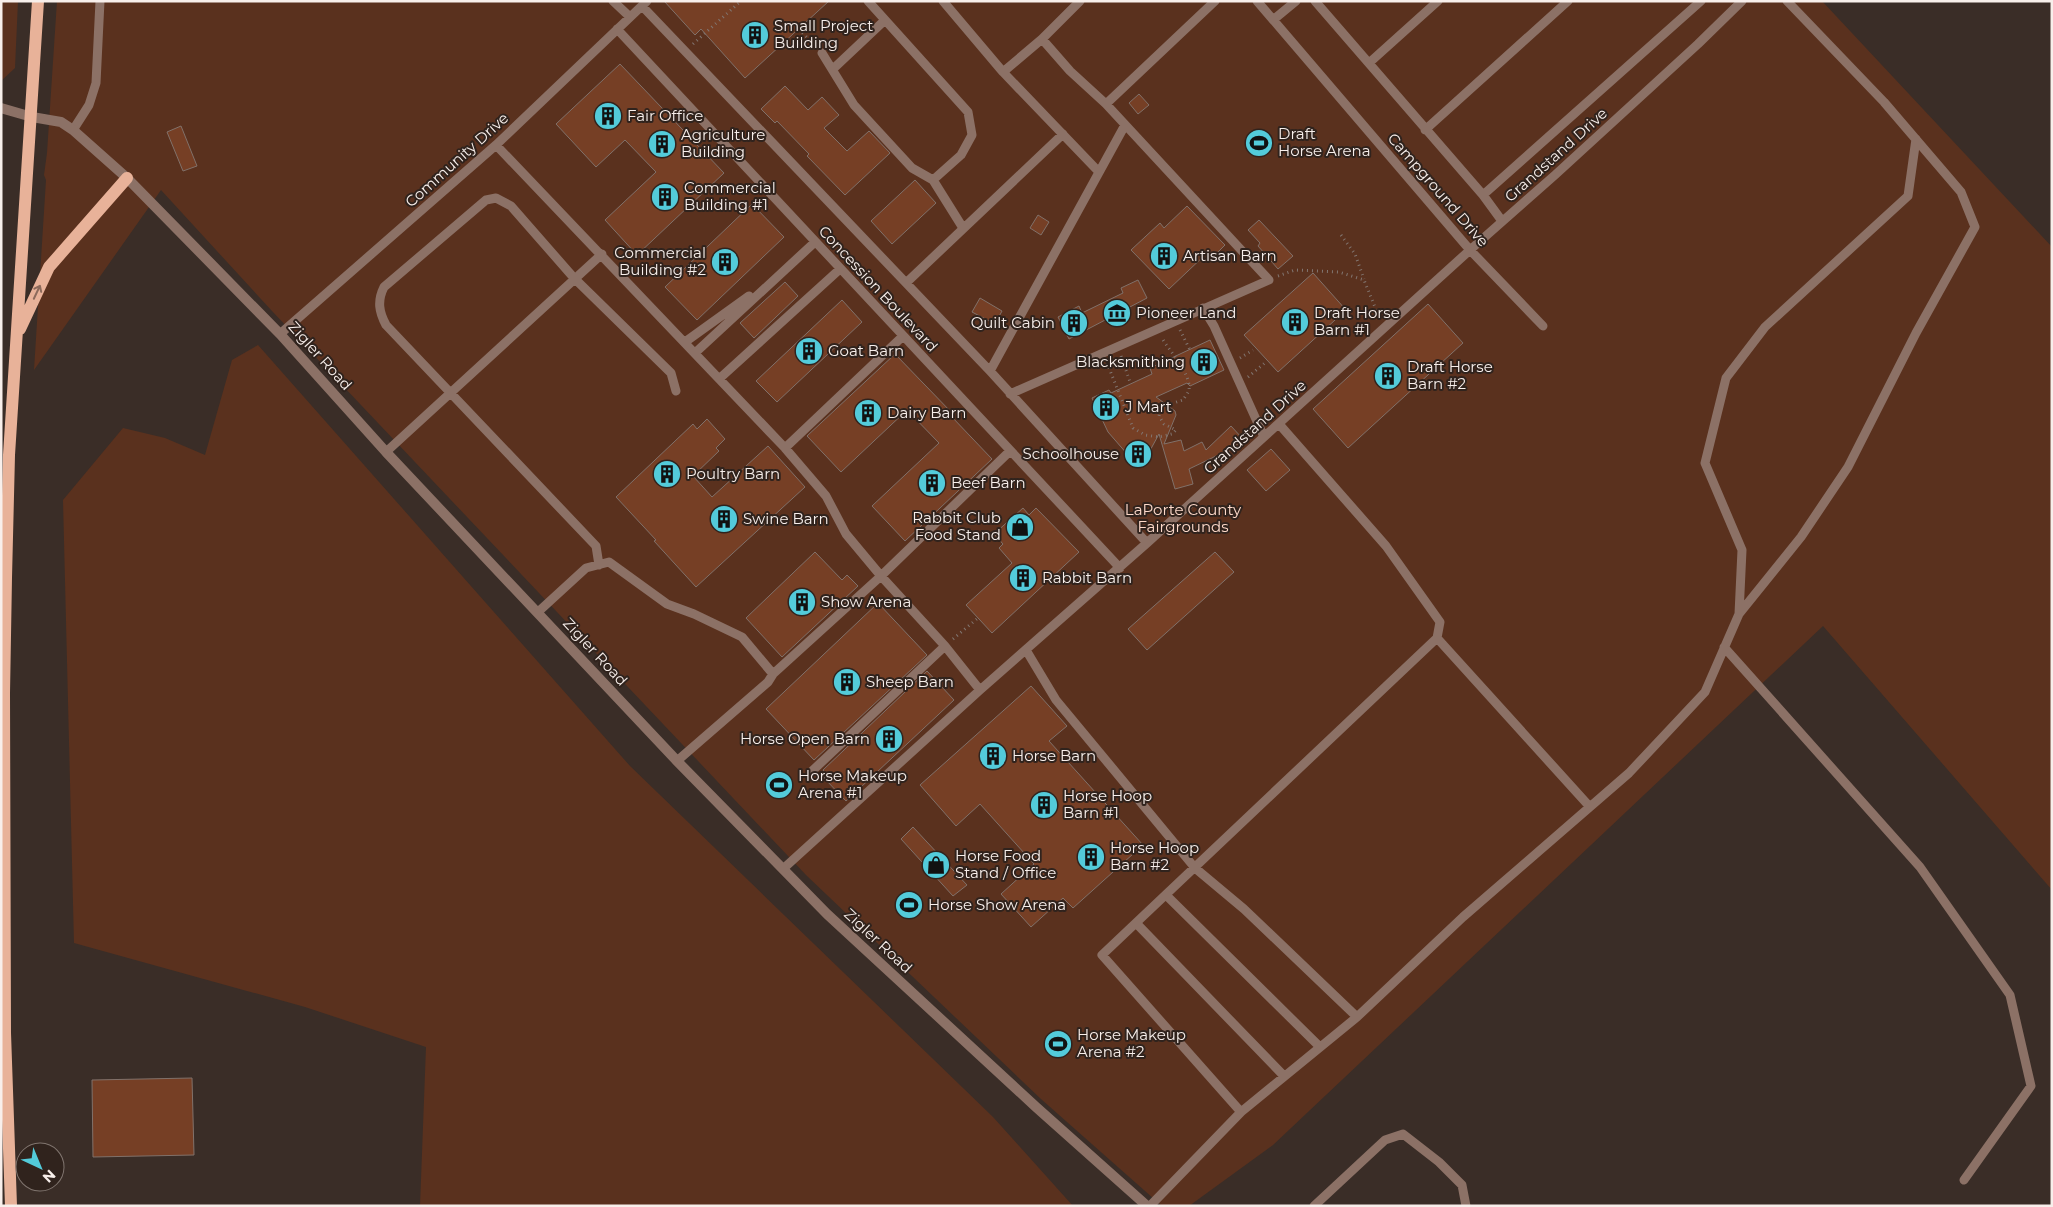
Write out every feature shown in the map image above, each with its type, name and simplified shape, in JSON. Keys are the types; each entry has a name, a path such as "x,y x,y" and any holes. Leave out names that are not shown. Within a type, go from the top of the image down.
{"main road":[{"path":"11,1206 5,1033 3,695 9,455 38,1"},
{"path":"16,336 48,267 127,178"}],"street":[{"name":"Zigler Road","path":"1,108 32,117 61,122 73,130 127,178 280,334 386,452 677,761 834,921 1036,1108 1148,1206"}],"lane":[{"path":"73,130 88,105 96,83 100,1"},
{"path":"613,1 630,17"},
{"path":"868,1 968,112 972,135 961,155 933,180"},
{"path":"943,1 1003,72 1098,170"},
{"path":"1003,72 1042,39 1080,1"},
{"path":"1106,104 1215,1"},
{"name":"Campground Drive","path":"1257,1 1470,250 1543,326"},
{"path":"1273,20 1296,1"},
{"path":"1315,1 1483,195 1502,221"},
{"path":"1368,64 1438,1"},
{"path":"1425,130 1568,1"},
{"path":"1483,195 1701,1"},
{"name":"Grandstand Drive","path":"784,868 1383,330 1698,44 1742,1"},
{"path":"1148,1206 1241,1112 1357,1017 1463,918 1629,773 1705,692 1739,614 1801,537 1848,467 1916,332 1975,227 1961,192 1884,102 1787,1"},
{"path":"645,4 685,51 990,371 1147,543"},
{"name":"Community Drive","path":"280,334 496,145 616,29 645,4"},
{"path":"833,69 885,20"},
{"name":"Concession Boulevard","path":"616,29 1120,568"},
{"path":"1010,394 1269,280 1106,104 1070,71 1042,39"},
{"path":"822,53 854,105 912,168 933,180 963,228"},
{"path":"990,371 1124,125"},
{"path":"906,283 1063,134"},
{"path":"1739,614 1742,550 1705,463 1726,378 1765,327 1908,196 1916,139"},
{"path":"496,145 785,448 826,496 846,534 880,576 945,646 980,690"},
{"path":"599,565 596,546 386,325 381,315 379,303 384,287 486,200 496,198 511,206 574,278 671,373 676,391"},
{"path":"695,353 815,242"},
{"path":"386,452 602,254"},
{"path":"719,379 840,269"},
{"path":"685,342 778,276"},
{"path":"1204,308 1264,437"},
{"path":"785,448 903,336"},
{"path":"1241,1112 1102,954 1437,638 1440,622 1386,546 1279,424"},
{"path":"677,761 768,682 773,674 880,576 1010,451"},
{"path":"538,612 586,568 609,562 667,604 694,614 742,637 773,674"},
{"path":"1437,638 1590,807"},
{"path":"811,772 945,646"},
{"path":"1724,647 1920,867 2010,995 2031,1086 1964,1180"},
{"path":"1026,650 1056,700 1195,868 1244,909 1357,1017"},
{"path":"1166,895 1320,1047"},
{"path":"1136,923 1284,1076"},
{"path":"1314,1206 1385,1140 1403,1134 1439,1162 1462,1185 1466,1206"}],"path":[{"path":"685,51 741,1"},
{"path":"799,29 822,53"},
{"path":"1341,235 1355,254 1383,330"},
{"path":"1269,280 1295,270 1339,272 1364,280"},
{"path":"1175,321 1190,350"},
{"path":"1102,352 1133,428 1145,435 1159,437 1172,434 1176,430 1164,424 1159,416 1161,408 1183,400 1189,390 1186,371 1171,353 1157,329"},
{"path":"1117,346 1130,382"},
{"path":"1240,384 1266,362"},
{"path":"945,646 978,618"}],"green space":[{"path":"1,1 18,1 15,68 1,81"},
{"name":"LaPorte County Fairgrounds","path":"57,1 1822,1 2052,247 2052,890 1823,626 1273,1145 1189,1206 1162,1206 1041,1099 806,875 272,311 161,190 34,370 46,180 44,175"},
{"path":"258,345 630,766 993,1117 1073,1206 420,1206 426,1047 305,1007 74,943 63,500 123,428 165,438 205,455 232,360"}],"building":[{"name":"Small Project Building","path":"664,1 829,1 745,78 701,29 695,35"},
{"path":"620,64 724,173 637,255 605,220 656,172 625,140 596,167 556,124"},
{"path":"785,86 808,110 822,97 839,115 824,128 847,151 869,131 890,153 845,195 807,156 809,154 777,121 775,123 761,109"},
{"path":"1139,94 1149,105 1138,114 1129,103"},
{"path":"181,126 197,166 183,171 167,132"},
{"path":"915,180 936,203 892,244 871,221"},
{"name":"Commercial Building #2","path":"752,204 784,237 697,320 665,287"},
{"path":"1187,206 1225,245 1211,259 1206,254 1169,289 1131,250 1160,223 1164,228"},
{"path":"1038,215 1049,222 1041,235 1030,228"},
{"path":"1259,220 1293,256 1278,269 1258,246 1260,243 1248,230"},
{"name":"Draft Horse Barn #1","path":"1313,273 1346,310 1278,372 1244,335"},
{"path":"1138,280 1147,298 1069,339 1058,317 1079,306 1082,313 1123,293 1121,288"},
{"path":"785,282 798,296 754,338 740,323"},
{"path":"980,298 1002,311 995,324 972,312"},
{"name":"Goat Barn","path":"842,300 862,322 777,402 756,381"},
{"name":"Draft Horse Barn #2","path":"1428,304 1463,343 1348,448 1313,409"},
{"path":"1210,340 1224,370 1190,386 1187,383 1156,397 1175,411 1176,415 1164,444 1181,440 1184,451 1202,442 1206,450 1231,426 1243,439 1220,460 1216,456 1189,469 1193,484 1175,489 1159,434 1141,467 1125,459 1128,455 1108,432 1092,398 1109,390 1111,393 1152,374 1150,368"},
{"path":"895,354 953,414 951,416 992,459 905,541 872,506 939,443 907,410 841,472 807,436"},
{"path":"707,419 725,439 716,448 719,451 693,476 712,497 768,446 805,487 696,587 616,497 693,424 697,429"},
{"path":"1271,449 1290,470 1266,491 1247,470"},
{"name":"Rabbit Barn","path":"1023,508 1029,515 1036,508 1079,552 992,633 966,605 1012,563 999,548 1003,544 994,534"},
{"name":"Show Arena","path":"815,552 842,580 847,575 858,586 782,657 746,618"},
{"path":"1215,552 1234,572 1147,650 1128,629"},
{"name":"Sheep Barn","path":"878,603 927,655 814,760 766,709"},
{"name":"Horse Open Barn","path":"927,671 954,700 846,801 824,778 827,775 823,770"},
{"path":"1031,686 1067,726 1049,741 1143,845 1073,908 1063,898 1031,927 1001,894 1034,864 980,804 956,826 920,785"},
{"name":"Horse Food Stand / Office","path":"913,827 967,885 953,896 901,839"},
{"path":"192,1078 194,1155 93,1157 92,1080"}],"place":[{"name":"Small Project Building","path":"755,35"},
{"name":"Fair Office","path":"608,116"},
{"name":"Draft Horse Arena","path":"1259,143"},
{"name":"Agriculture Building","path":"662,144"},
{"name":"Commercial Building #1","path":"665,197"},
{"name":"Artisan Barn","path":"1164,256"},
{"name":"Commercial Building #2","path":"725,262"},
{"name":"Pioneer Land","path":"1117,313"},
{"name":"Draft Horse Barn #1","path":"1295,322"},
{"name":"Quilt Cabin","path":"1074,323"},
{"name":"Goat Barn","path":"809,351"},
{"name":"Blacksmithing","path":"1204,362"},
{"name":"Draft Horse Barn #2","path":"1388,376"},
{"name":"J Mart","path":"1106,407"},
{"name":"Dairy Barn","path":"868,413"},
{"name":"Schoolhouse","path":"1138,454"},
{"name":"Poultry Barn","path":"667,474"},
{"name":"Beef Barn","path":"932,483"},
{"name":"Swine Barn","path":"724,519"},
{"name":"Rabbit Club Food Stand","path":"1020,527"},
{"name":"Rabbit Barn","path":"1023,578"},
{"name":"Show Arena","path":"802,602"},
{"name":"Sheep Barn","path":"847,682"},
{"name":"Horse Open Barn","path":"889,739"},
{"name":"Horse Barn","path":"993,756"},
{"name":"Horse Makeup Arena #1","path":"779,785"},
{"name":"Horse Hoop Barn #1","path":"1044,805"},
{"name":"Horse Hoop Barn #2","path":"1091,857"},
{"name":"Horse Food Stand / Office","path":"936,865"},
{"name":"Horse Show Arena","path":"909,905"},
{"name":"Horse Makeup Arena #2","path":"1058,1044"}]}
